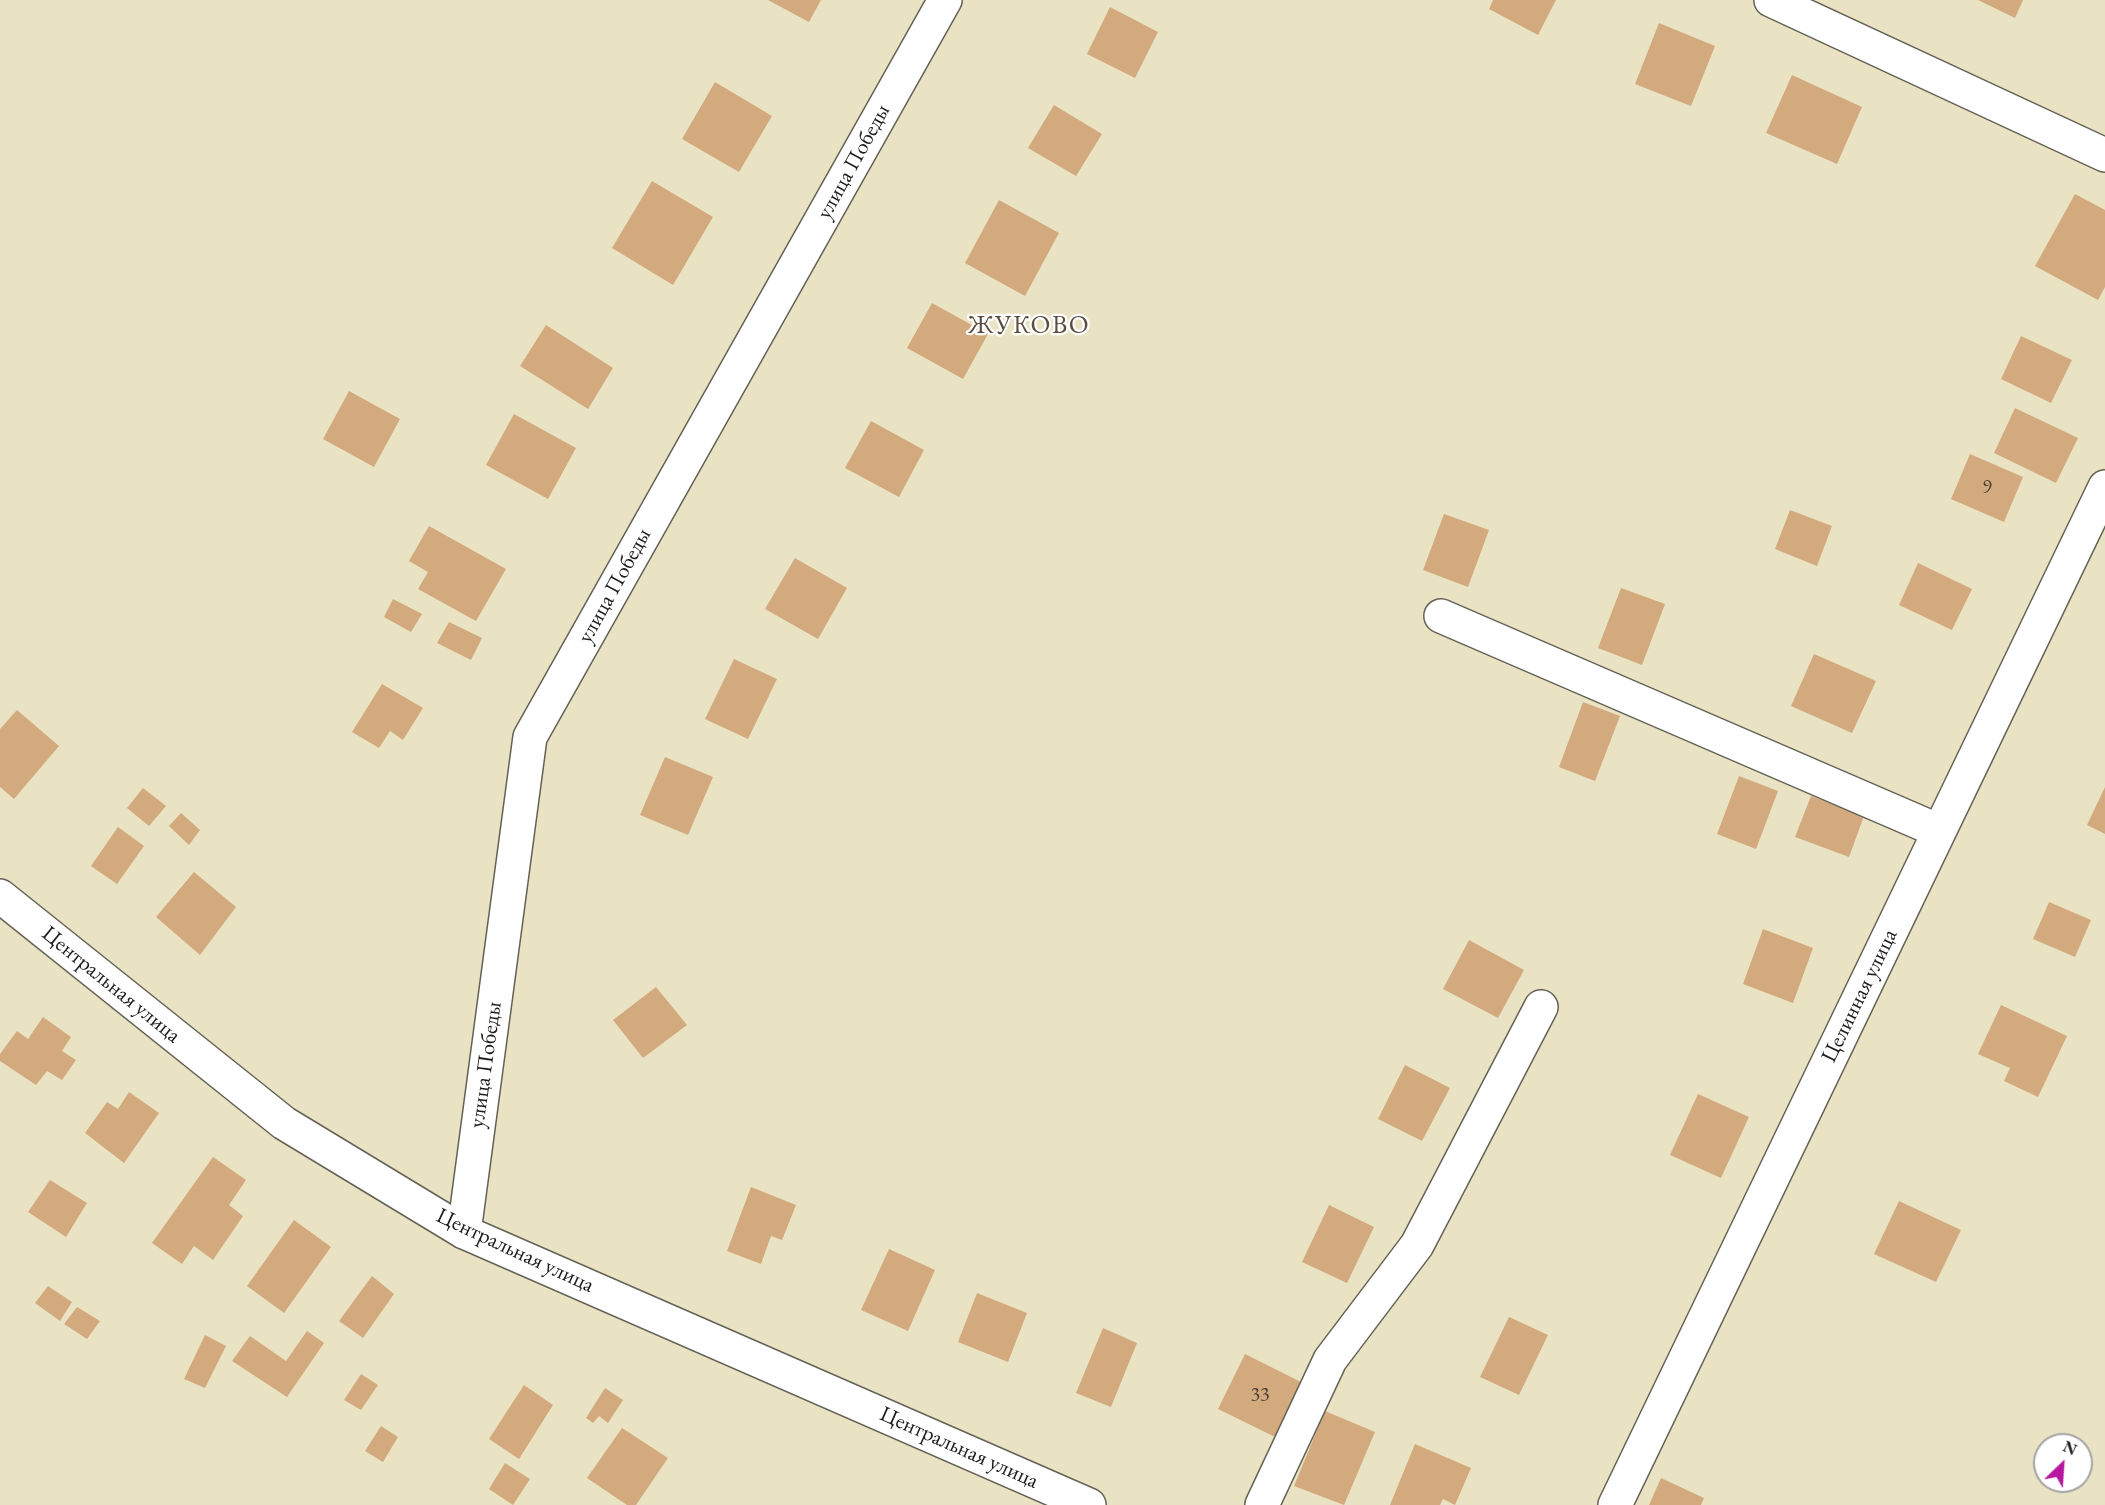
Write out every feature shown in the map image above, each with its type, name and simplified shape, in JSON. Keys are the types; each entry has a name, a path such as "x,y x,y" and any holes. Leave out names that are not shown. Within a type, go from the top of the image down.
{"street":[{"name":"улица Победы","path":"464,1232 530,737 945,0"},
{"path":"1771,0 2105,155"},
{"name":"Целинная улица","path":"1616,1505 2102,497"},
{"path":"1441,616 1939,831"},
{"name":"Центральная улица","path":"0,896 284,1123 464,1232 1089,1505"},
{"path":"1262,1505 1330,1360 1417,1245 1541,1007"}],"building":[{"path":"768,0 821,0 809,22"},
{"path":"1493,0 1556,0 1538,35 1489,9"},
{"path":"1978,0 2023,0 2015,18"},
{"path":"1110,7 1158,32 1135,78 1087,54"},
{"path":"1659,23 1715,46 1691,106 1635,84"},
{"path":"1792,75 1862,107 1837,164 1766,133"},
{"path":"715,82 772,116 739,172 682,139"},
{"path":"1054,105 1102,134 1076,176 1028,148"},
{"path":"652,181 713,217 673,285 612,248"},
{"path":"2075,194 2105,210 2105,287 2098,300 2035,266"},
{"path":"999,200 1059,233 1025,296 965,263"},
{"path":"932,303 988,334 963,379 907,348"},
{"path":"546,325 613,368 588,409 520,366"},
{"path":"2021,336 2072,360 2051,403 2001,379"},
{"path":"349,391 400,419 374,467 323,439"},
{"path":"2015,408 2078,438 2056,483 1994,453"},
{"path":"514,414 576,448 548,499 486,465"},
{"path":"871,421 924,450 899,497 845,468"},
{"path":"1970,454 2023,477 2004,522 1951,499"},
{"path":"1790,510 1832,526 1817,566 1775,549"},
{"path":"1444,514 1489,530 1468,587 1423,570"},
{"path":"429,526 506,569 476,621 418,589 428,572 409,561"},
{"path":"795,558 847,588 818,639 765,609"},
{"path":"1918,563 1972,589 1952,630 1899,605"},
{"path":"1621,588 1665,604 1642,665 1598,648"},
{"path":"393,599 422,614 411,632 384,617"},
{"path":"449,622 482,638 471,660 437,643"},
{"path":"1814,654 1876,681 1852,733 1791,706"},
{"path":"734,659 777,679 748,739 705,719"},
{"path":"382,684 423,708 403,740 390,731 379,748 352,732"},
{"path":"1583,702 1620,716 1595,781 1559,767"},
{"path":"17,710 59,746 14,799 0,787 0,729"},
{"path":"665,757 713,777 688,835 640,815"},
{"path":"1739,776 1778,791 1756,849 1717,834"},
{"path":"2105,787 2105,834 2087,825"},
{"path":"143,788 166,806 149,826 127,808"},
{"path":"1811,796 1864,816 1849,857 1795,837"},
{"path":"181,813 200,830 189,845 169,826"},
{"path":"118,827 144,846 117,884 91,866"},
{"path":"194,872 236,907 200,955 156,917"},
{"path":"2049,902 2091,920 2075,957 2033,939"},
{"path":"1763,929 1813,948 1793,1003 1743,984"},
{"path":"1469,940 1524,970 1498,1018 1443,989"},
{"path":"656,987 687,1025 643,1058 613,1020"},
{"path":"2001,1005 2067,1036 2038,1097 2004,1081 2010,1068 1978,1054"},
{"path":"43,1017 71,1037 62,1051 76,1060 62,1080 47,1071 36,1085 0,1061 0,1054 17,1031 28,1039"},
{"path":"1405,1065 1450,1088 1422,1141 1378,1119"},
{"path":"129,1092 159,1113 124,1163 85,1133 107,1102 118,1109"},
{"path":"1698,1094 1749,1117 1721,1178 1670,1155"},
{"path":"213,1157 246,1180 229,1205 243,1216 213,1260 194,1246 182,1264 152,1243"},
{"path":"50,1180 87,1203 66,1237 28,1212"},
{"path":"751,1187 796,1205 782,1240 771,1236 761,1264 727,1251"},
{"path":"1899,1201 1961,1230 1936,1282 1874,1254"},
{"path":"1329,1205 1374,1227 1347,1283 1302,1262"},
{"path":"294,1220 331,1247 284,1313 247,1286"},
{"path":"889,1249 935,1270 908,1331 861,1310"},
{"path":"372,1276 394,1294 363,1338 339,1321"},
{"path":"48,1286 72,1302 60,1321 35,1303"},
{"path":"977,1293 1027,1313 1008,1362 958,1342"},
{"path":"77,1307 100,1321 87,1339 64,1324"},
{"path":"1509,1317 1548,1335 1519,1395 1480,1377"},
{"path":"1103,1328 1137,1343 1111,1407 1076,1393"},
{"path":"307,1331 324,1343 287,1397 232,1361 250,1336 286,1361"},
{"path":"205,1335 226,1346 205,1388 184,1379"},
{"path":"1245,1354 1303,1383 1275,1437 1218,1409"},
{"path":"361,1374 378,1385 361,1410 344,1400"},
{"path":"524,1385 553,1405 519,1459 489,1439"},
{"path":"605,1388 623,1400 608,1423 599,1416 593,1423 586,1418"},
{"path":"1325,1411 1375,1432 1344,1505 1294,1486"},
{"path":"381,1426 398,1437 383,1462 365,1451"},
{"path":"622,1428 668,1458 636,1505 627,1505 587,1478"},
{"path":"1415,1444 1471,1468 1455,1505 1443,1499 1440,1505 1390,1505"},
{"path":"505,1463 530,1479 513,1505 489,1489"},
{"path":"1661,1478 1704,1498 1701,1505 1649,1505"}],"district":[{"name":"ЖУКОВО","path":"1029,326"}]}
